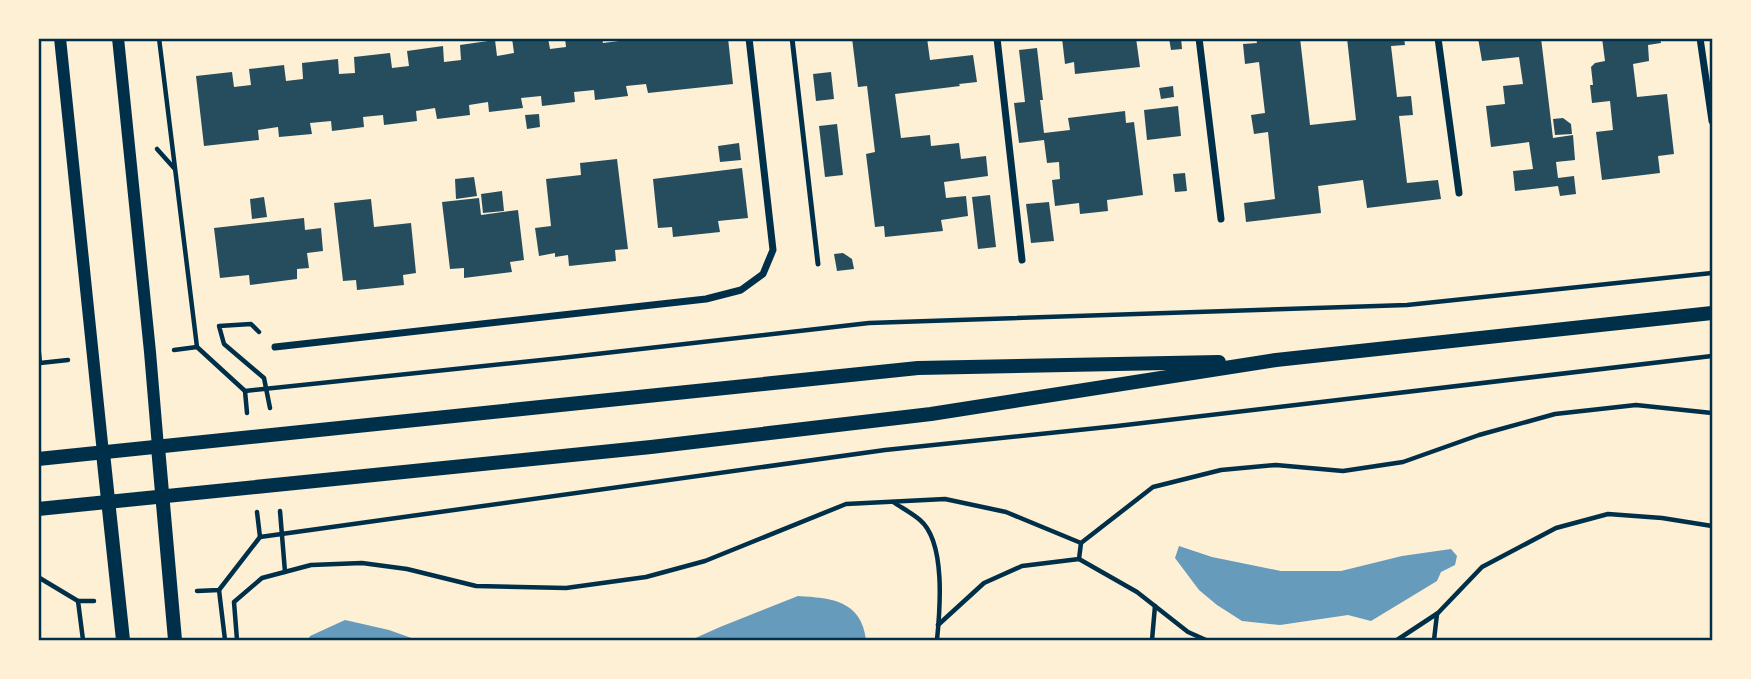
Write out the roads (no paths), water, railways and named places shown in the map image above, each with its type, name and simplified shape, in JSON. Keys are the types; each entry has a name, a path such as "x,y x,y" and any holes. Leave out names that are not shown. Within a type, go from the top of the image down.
{"main road":[{"path":"38,509 651,447 931,414 1276,360 1713,313"},
{"path":"38,459 918,368 1276,360"},
{"path":"158,447 175,640"},
{"path":"103,453 123,640"}],"street":[{"path":"60,38 103,453"},
{"path":"118,38 158,447"},
{"path":"275,348 706,299 741,290 763,274 773,250 749,38"},
{"path":"997,38 1022,260"},
{"path":"1199,38 1221,219"},
{"path":"1438,38 1459,193"},
{"path":"1700,38 1713,121"}],"lane":[{"path":"792,38 818,264"}],"water":[{"path":"1179,546 1212,557 1281,571 1341,571 1402,556 1451,549 1457,556 1455,565 1441,572 1437,581 1371,621 1348,615 1280,625 1242,621 1217,605 1199,590 1175,558"},
{"path":"798,596 833,600 851,609 863,627 866,640 691,640 720,627"},
{"path":"345,620 389,630 417,640 308,640 310,636"}]}
